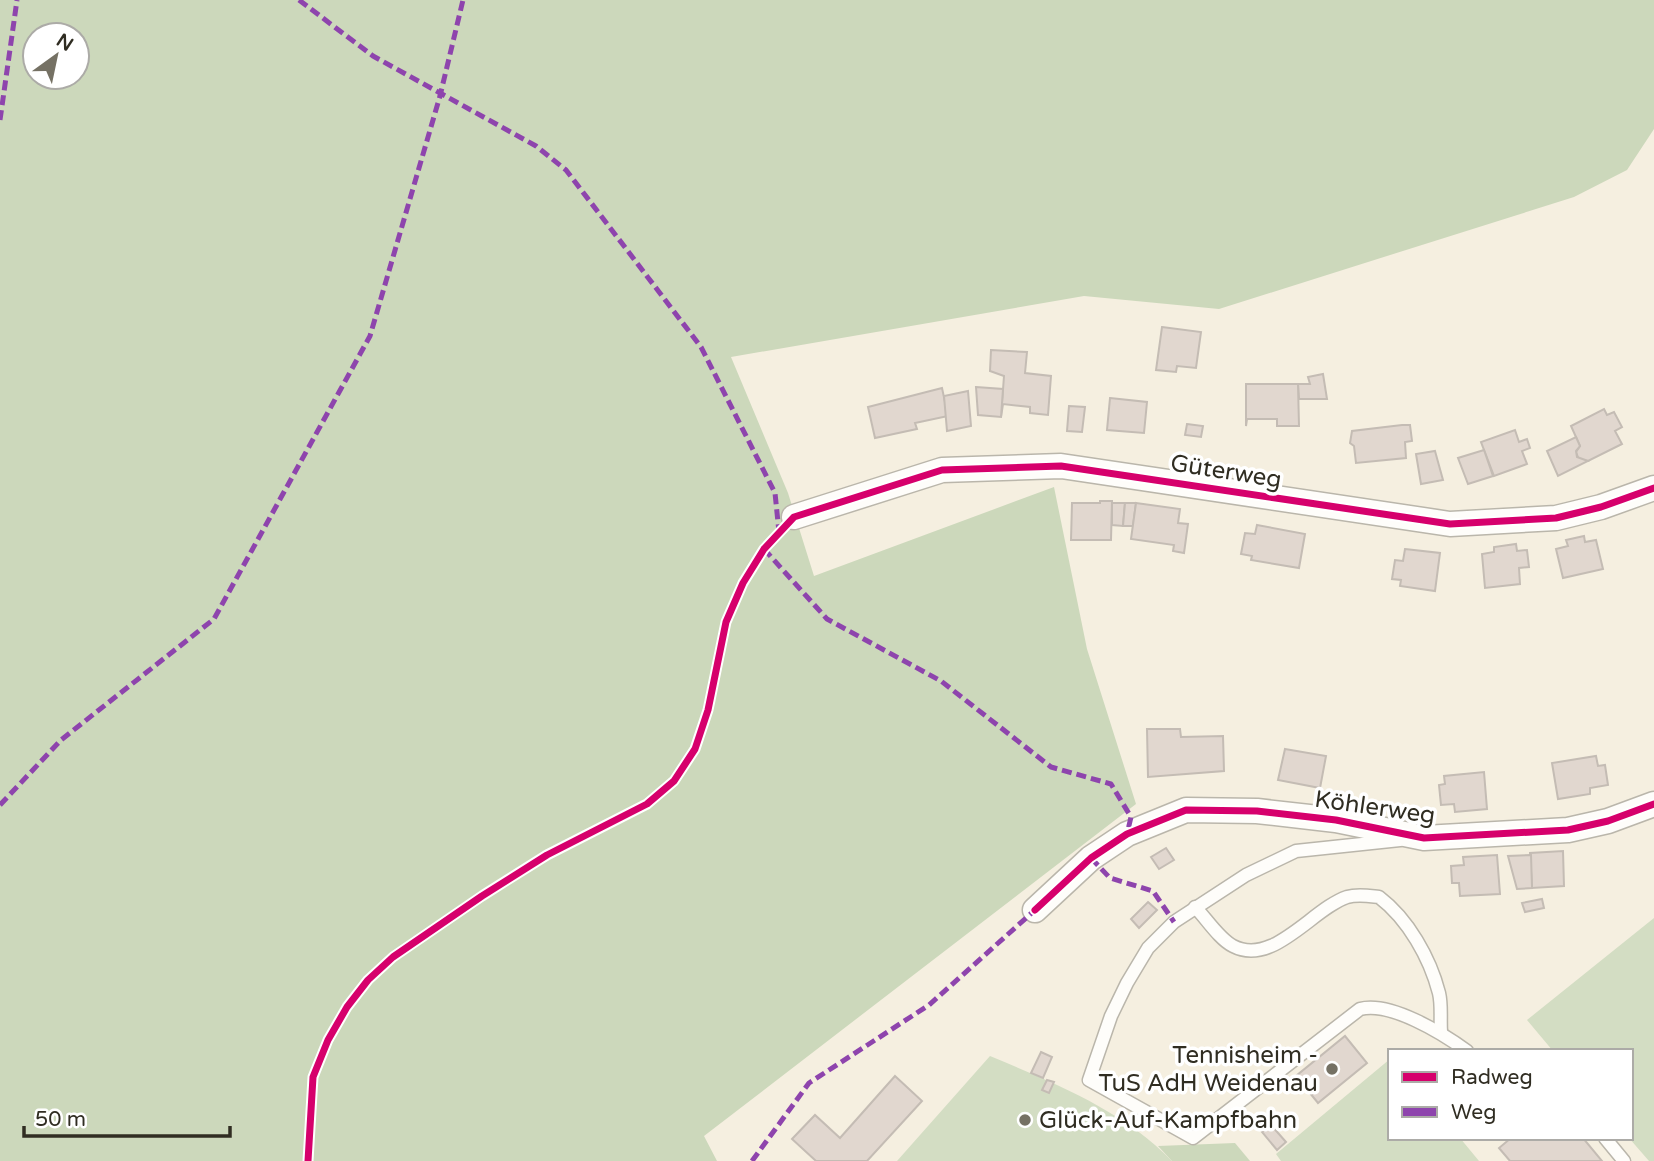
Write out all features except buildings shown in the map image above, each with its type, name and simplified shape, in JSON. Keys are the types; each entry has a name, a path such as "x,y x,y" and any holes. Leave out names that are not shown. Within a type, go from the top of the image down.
{"street":[{"name":"Güterweg","path":"794,517 942,470 1004,467 1061,466 1450,524 1556,518 1601,507 1654,488"},
{"name":"Köhlerweg","path":"1035,910 1091,858 1127,834 1186,810 1257,811 1336,820 1414,836 1568,830 1608,821 1654,804"}],"lane":[{"path":"1414,836 1391,842 1296,851 1246,875 1174,922 1148,948 1111,1016 1089,1080 1193,1138 1360,1009 1370,1006 1441,1032 1464,1049"},
{"path":"1195,907 1232,946 1254,952 1288,937 1328,907 1348,897 1380,897 1407,926 1428,963 1440,995 1441,1032"},
{"path":"1607,1140 1625,1161"}],"green space":[{"path":"0,0 1654,0 1654,129 1627,170 1574,197 1219,309 1084,296 731,357 788,493 814,576 1054,487 1087,649 1136,804 704,1136 717,1161 0,1161"},
{"path":"1654,918 1654,1161 1649,1161 1631,1140 1633,1140 1633,1049 1551,1049 1527,1020"},
{"name":"Glück-Auf-Kampfbahn","path":"990,1056 1110,1112 1153,1143 1172,1161 897,1161"},
{"path":"1388,1061 1388,1140 1462,1140 1479,1161 1281,1161 1276,1154"},
{"path":"1235,1143 1250,1161 1172,1161 1158,1146"}],"marked path":[{"path":"0,120 17,0"},
{"path":"299,0 373,56 536,146 566,170 701,347 775,493 779,532"},
{"path":"0,805 61,740 214,619 370,336 440,96 463,0"},
{"path":"764,549 827,619 941,681 1051,767 1111,784 1131,817 1127,834"},
{"path":"1091,858 1110,878 1153,891 1174,922"},
{"path":"752,1161 809,1083 929,1005 1035,910"}],"cycle path":[{"path":"308,1161 313,1077 328,1040 347,1007 368,980 393,957 482,896 547,855 647,804 674,781 695,749 708,710 726,622 743,583 764,549 794,517 942,470 1061,466 1450,524 1556,518 1601,507 1654,488"},
{"path":"1035,910 1091,858 1127,834 1186,810 1257,811 1336,820 1424,838 1568,830 1608,821 1654,804"}],"place":[{"name":"Tennisheim - TuS AdH Weidenau","path":"1332,1069"},
{"name":"Glück-Auf-Kampfbahn","path":"1025,1120"}]}
